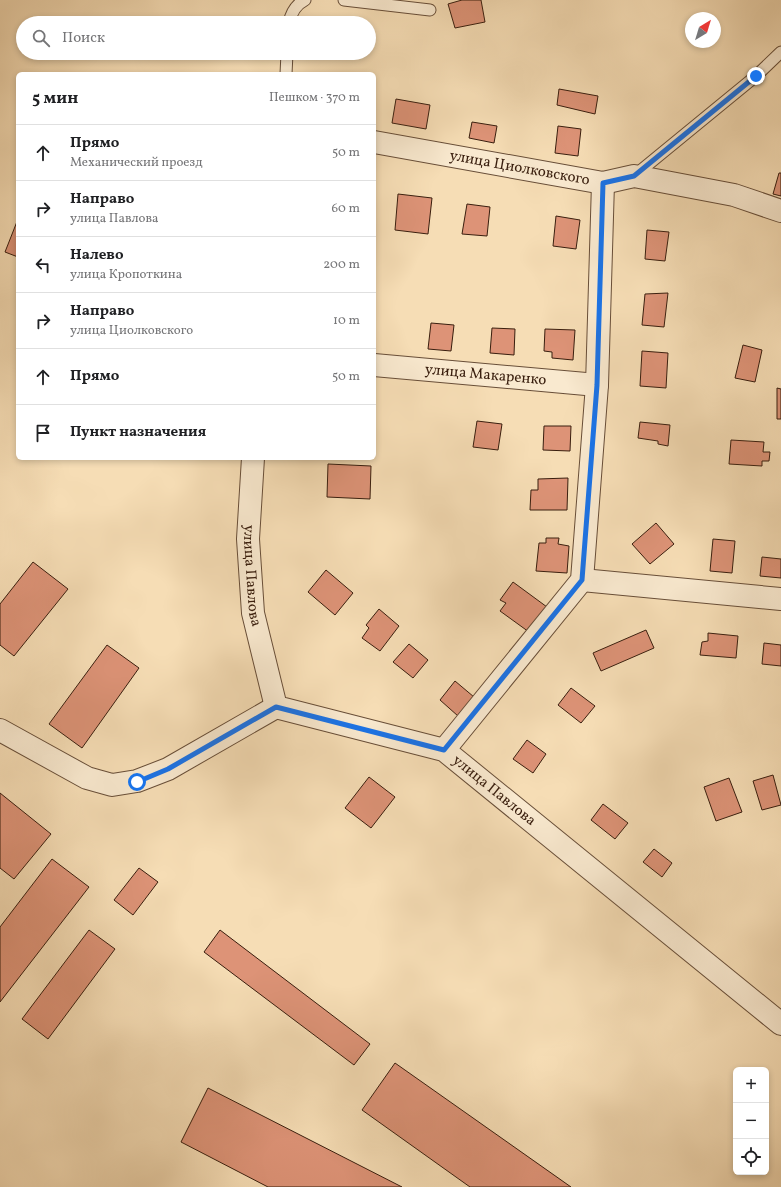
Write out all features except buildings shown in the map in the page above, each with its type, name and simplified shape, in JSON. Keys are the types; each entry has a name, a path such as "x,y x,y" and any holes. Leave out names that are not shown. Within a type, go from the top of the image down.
{"street":[{"name":"улица Циолковского","path":"376,142 603,183 634,176 734,195 781,211"},
{"path":"444,750 582,580 597,385 603,183"},
{"name":"улица Макаренко","path":"376,365 597,385"},
{"name":"улица Павлова","path":"253,460 248,539 253,613 276,707 444,750 781,1024"},
{"path":"582,580 781,599"},
{"path":"0,730 87,778 112,785 137,782 168,769 276,707"}],"lane":[{"path":"291,16 292,11 299,3 305,0"},
{"path":"344,0 430,10"},
{"path":"634,176 756,76 781,52"},
{"path":"286,72 287,60"}],"route":[{"path":"137,782 168,769 276,707 444,750 582,580 597,385 603,183 634,176 756,76"}]}
